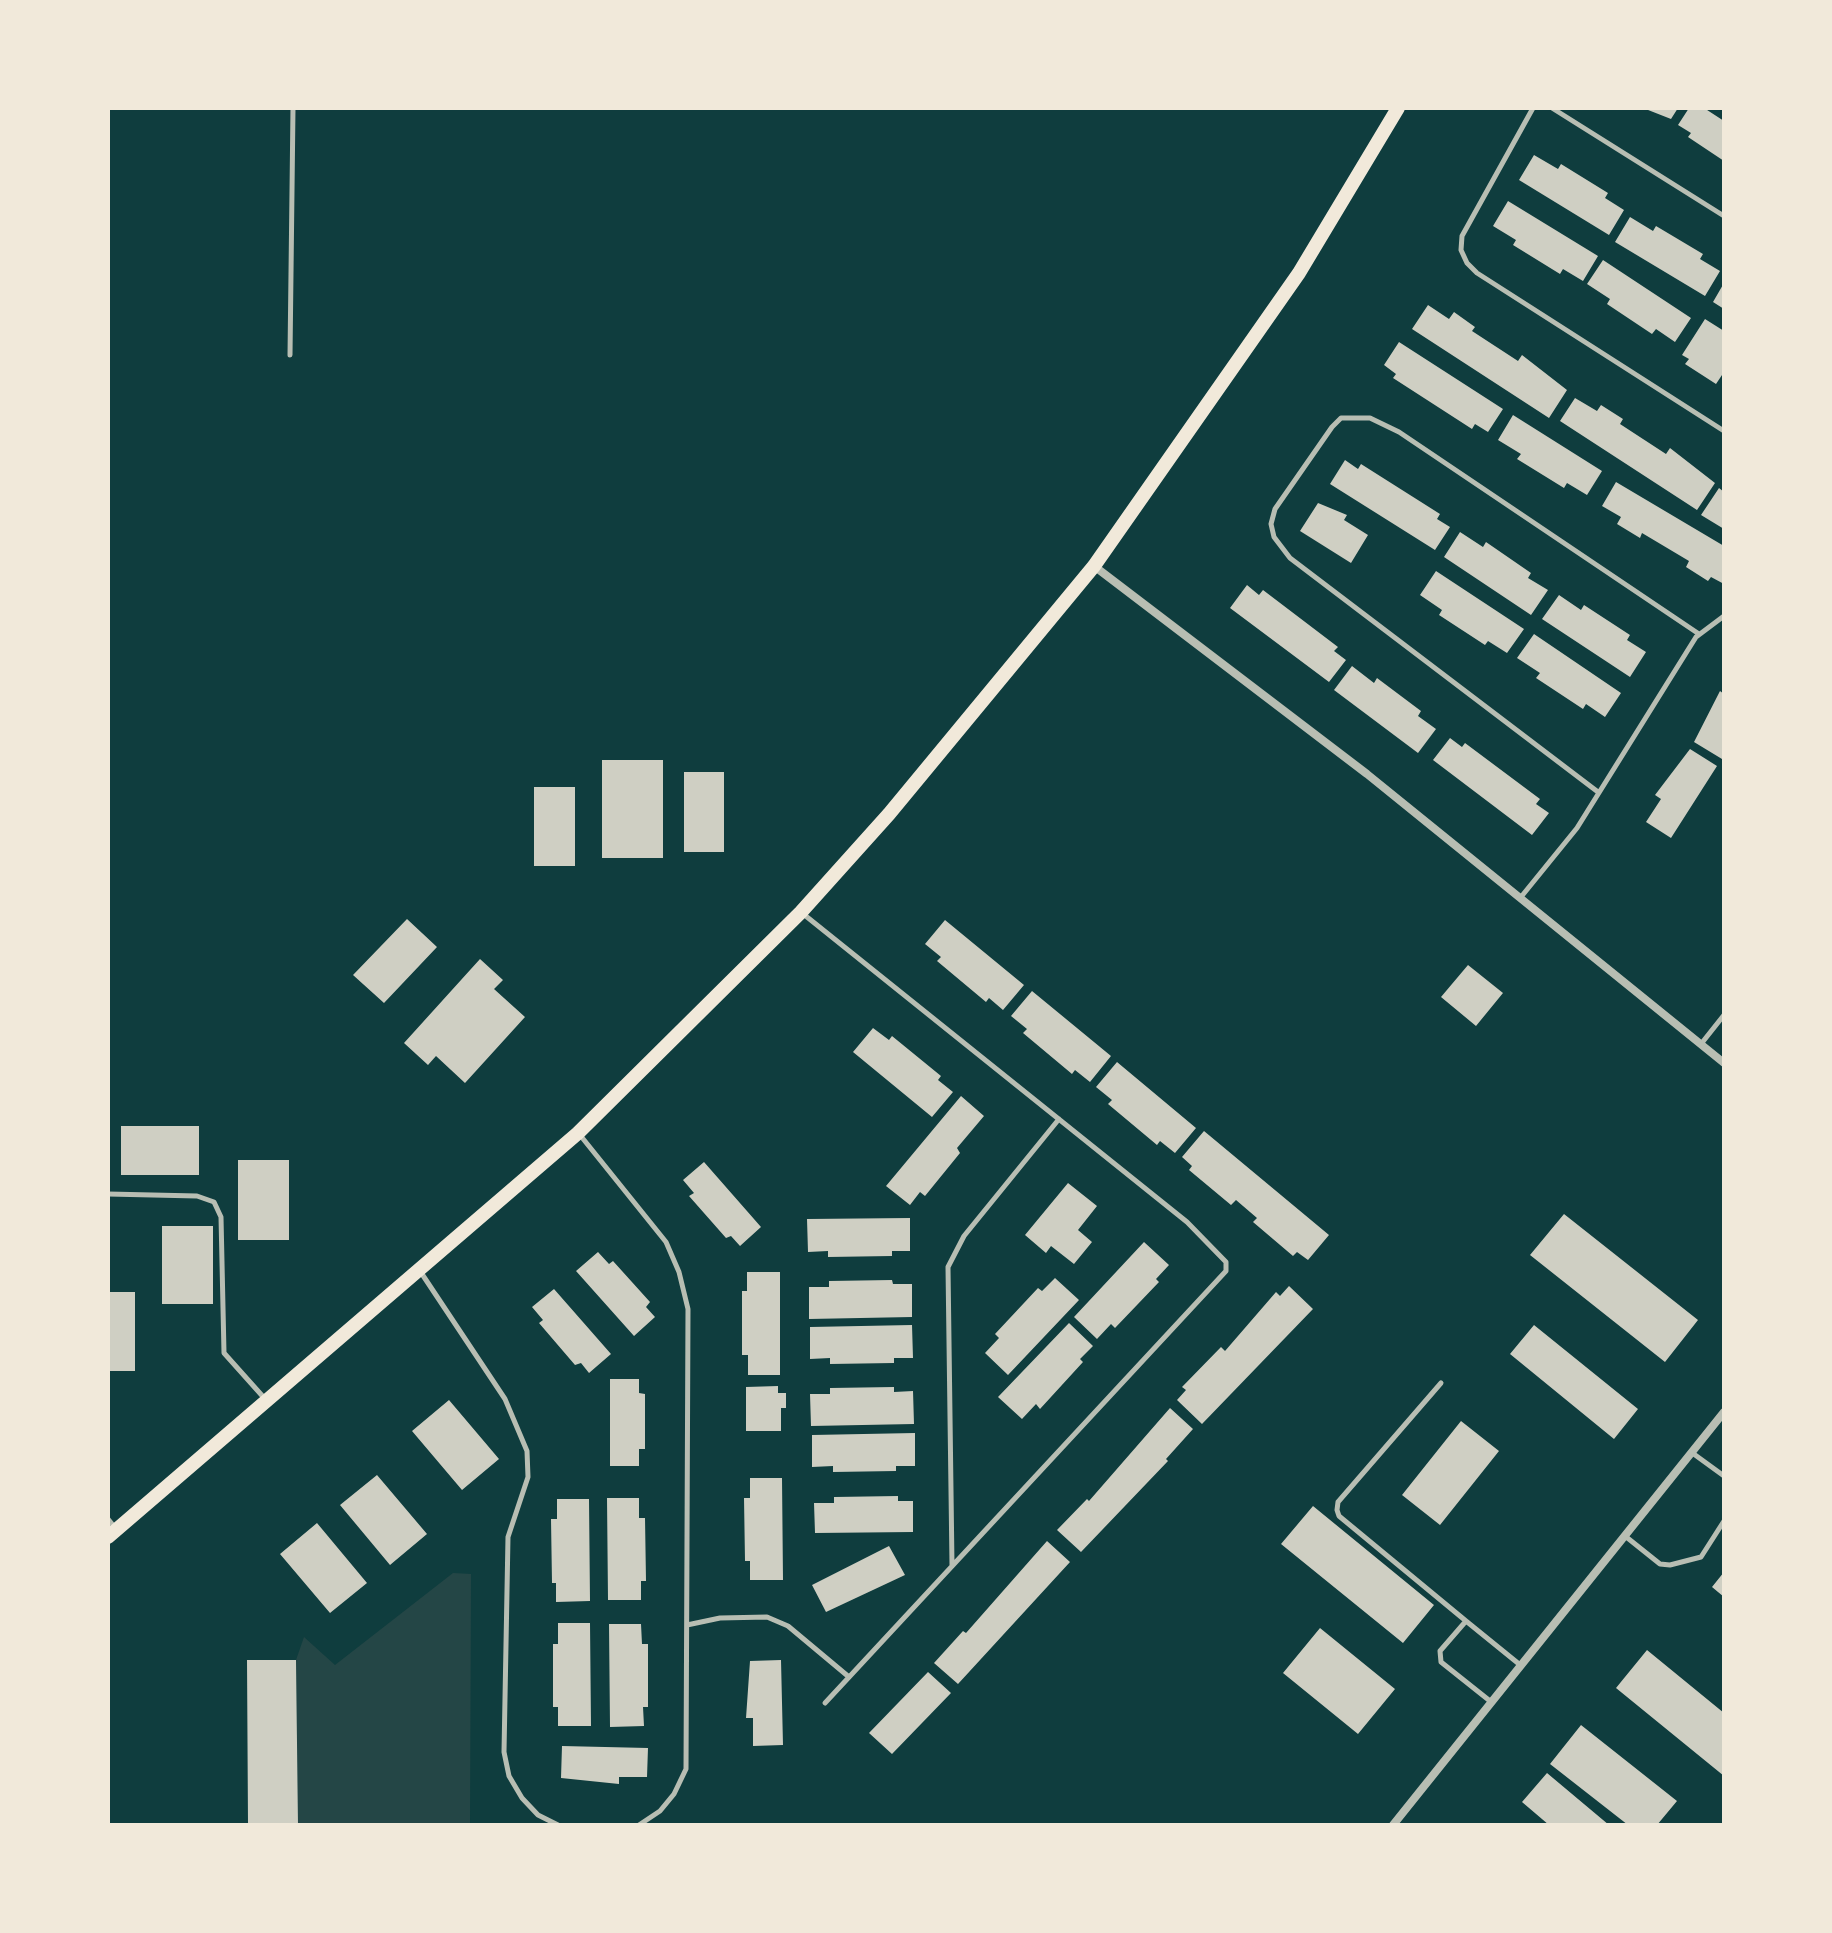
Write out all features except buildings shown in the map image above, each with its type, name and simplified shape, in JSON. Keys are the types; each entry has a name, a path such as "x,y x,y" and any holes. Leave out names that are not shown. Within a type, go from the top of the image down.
{"main road":[{"path":"111,1529 267,1401 578,1133 801,912 932,765 1094,566 1299,273 1398,108"}],"street":[{"path":"1094,566 1367,774 1724,1063"},
{"path":"1393,1825 1724,1412"}],"lane":[{"path":"290,355 293,108"},
{"path":"1533,108 1462,236 1461,250 1467,263 1477,273 1724,431"},
{"path":"1552,108 1724,216"},
{"path":"1598,792 1290,558 1274,537 1271,524 1275,509 1341,418 1370,418 1399,432 1699,634"},
{"path":"1521,897 1564,847 1699,634 1724,616"},
{"path":"801,912 1187,1222 1226,1262 1226,1271 825,1703"},
{"path":"1701,1044 1724,1015"},
{"path":"952,1566 948,1267 964,1236 1059,1119"},
{"path":"578,1133 666,1242 679,1272 688,1309 686,1769 674,1794 660,1811 639,1825"},
{"path":"108,1194 197,1196 214,1202 221,1217 224,1353 267,1401"},
{"path":"420,1270 505,1399 527,1451 528,1477 508,1537 504,1752 509,1776 522,1798 538,1815 558,1825"},
{"path":"1441,1383 1338,1502 1337,1510 1339,1516 1519,1664"},
{"path":"1691,1452 1724,1476"},
{"path":"1624,1535 1660,1564 1670,1565 1701,1557 1724,1521"},
{"path":"687,1625 720,1618 767,1617 788,1626 849,1677"},
{"path":"1466,1621 1440,1651 1441,1662 1490,1701"}],"shaded area":[{"path":"453,1573 471,1574 470,1825 298,1825 296,1660 304,1637 335,1665"}]}
